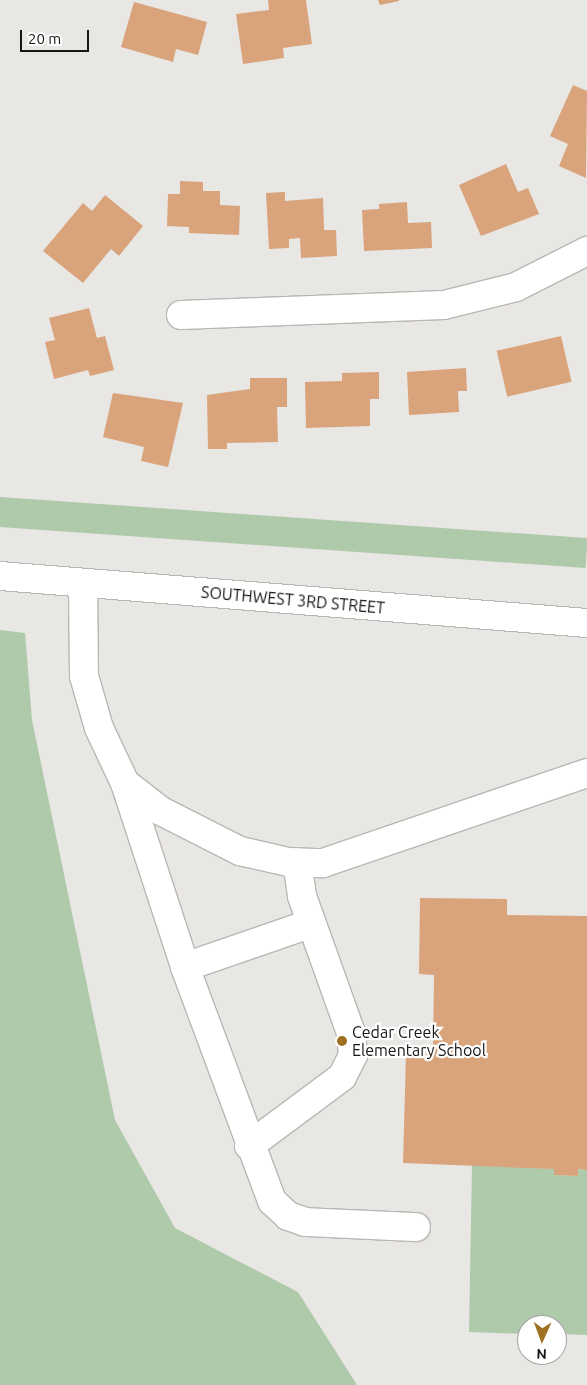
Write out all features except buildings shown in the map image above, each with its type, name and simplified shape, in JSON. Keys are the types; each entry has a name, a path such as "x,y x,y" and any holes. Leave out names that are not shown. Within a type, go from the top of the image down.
{"main road":[{"path":"181,315 444,305 516,287 587,252"},
{"name":"SOUTHWEST 3RD STREET","path":"0,576 587,623"},
{"path":"83,583 84,676 99,728 125,783 186,967 249,1146 272,1201 288,1216 305,1222 416,1227"},
{"path":"125,783 204,837 240,851 297,862 323,863 587,773"},
{"path":"249,1146 342,1077 352,1055 351,1033 312,923 297,862"},
{"path":"186,967 312,923"}],"green space":[{"path":"0,497 587,538 585,568 0,527"},
{"path":"0,630 25,633 32,720 115,1120 175,1228 298,1292 357,1385 0,1385"},
{"path":"472,1164 554,1169 554,1175 578,1176 578,1169 587,1170 587,1335 567,1334 567,1315 517,1315 517,1334 469,1332"}],"place":[{"name":"Cedar Creek Elementary School","path":"342,1041"}]}
